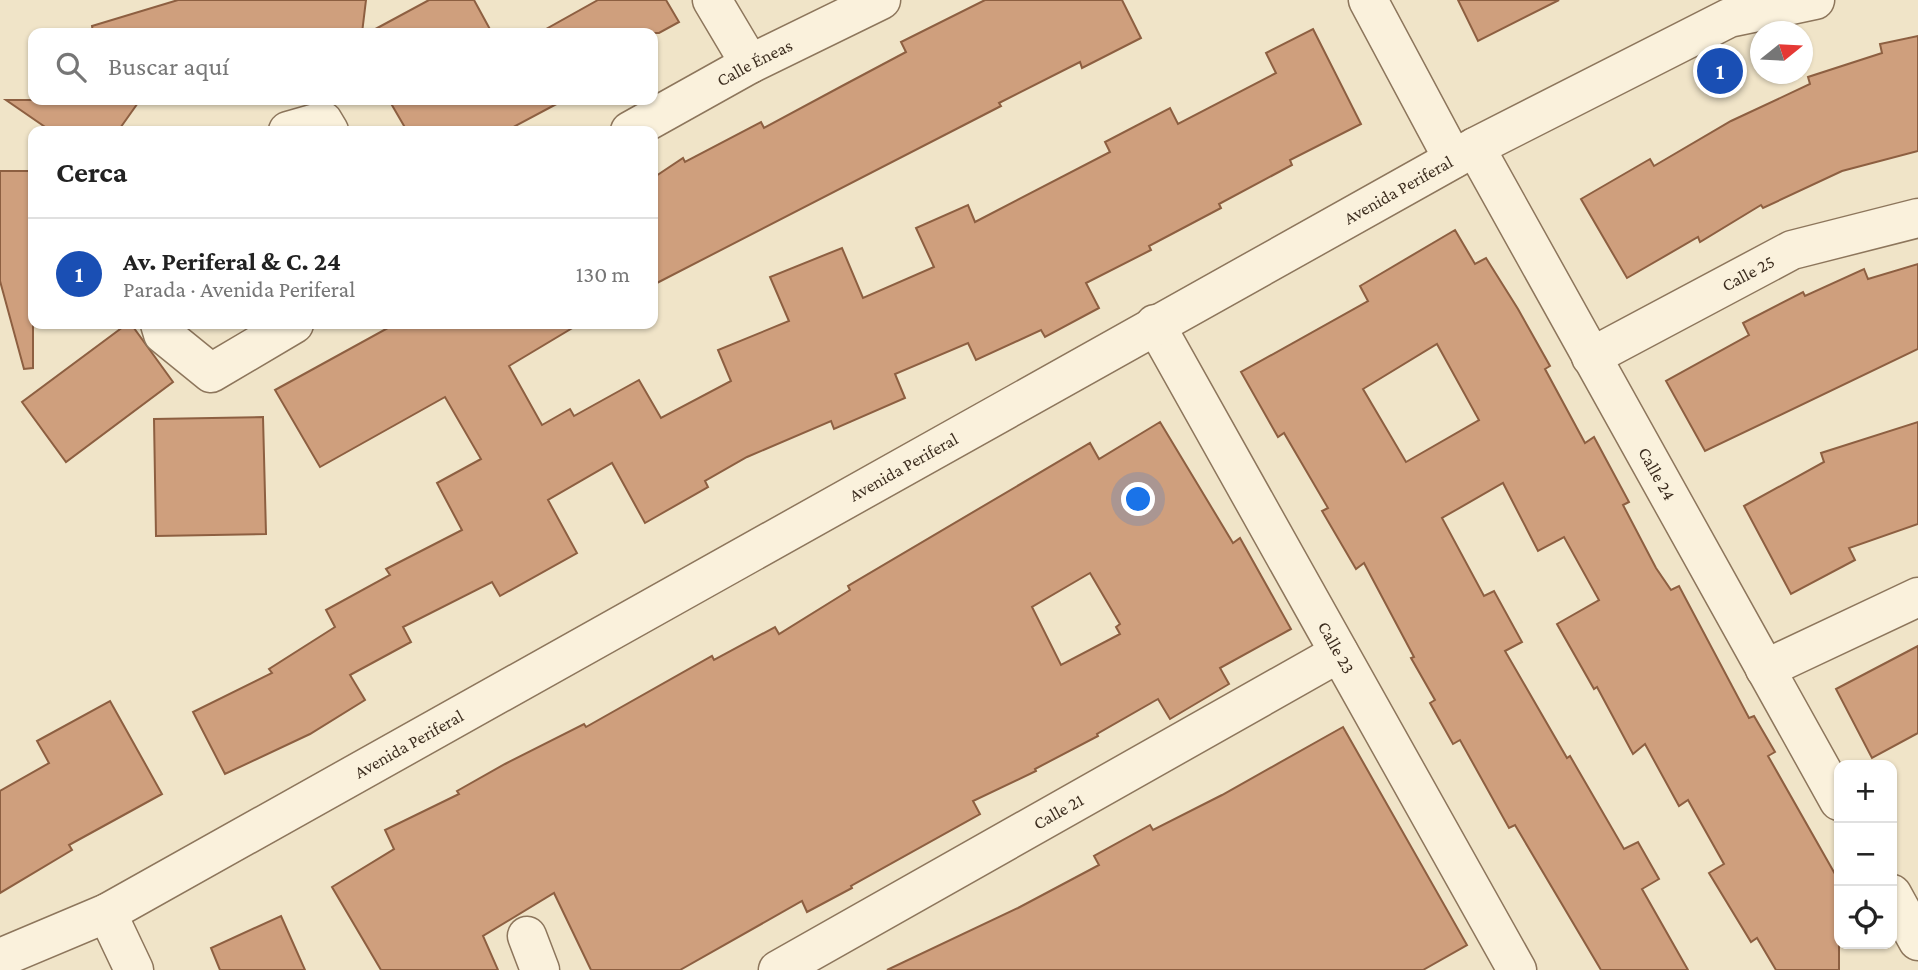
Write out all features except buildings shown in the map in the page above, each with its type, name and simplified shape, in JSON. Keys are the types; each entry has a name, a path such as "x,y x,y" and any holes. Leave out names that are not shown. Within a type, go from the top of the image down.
{"street":[{"path":"712,0 750,64"},
{"name":"Calle Éneas","path":"639,126 750,64 881,0"},
{"name":"Calle 24","path":"1368,0 1591,357 1834,792"},
{"name":"Avenida Periferal","path":"0,958 107,913 1464,153 1729,18 1815,0"},
{"path":"306,126 323,121 326,126"},
{"name":"Calle 25","path":"1591,357 1792,250 1918,218"},
{"name":"Calle 23","path":"1155,324 1512,968"},
{"path":"162,329 163,334 211,373 286,329"},
{"path":"1765,669 1918,597"},
{"name":"Calle 21","path":"778,970 1339,653"},
{"path":"1897,903 1918,941"},
{"path":"107,913 134,970"}],"place":[{"name":"Av. Periferal & C. 24","path":"1720,71"}]}
